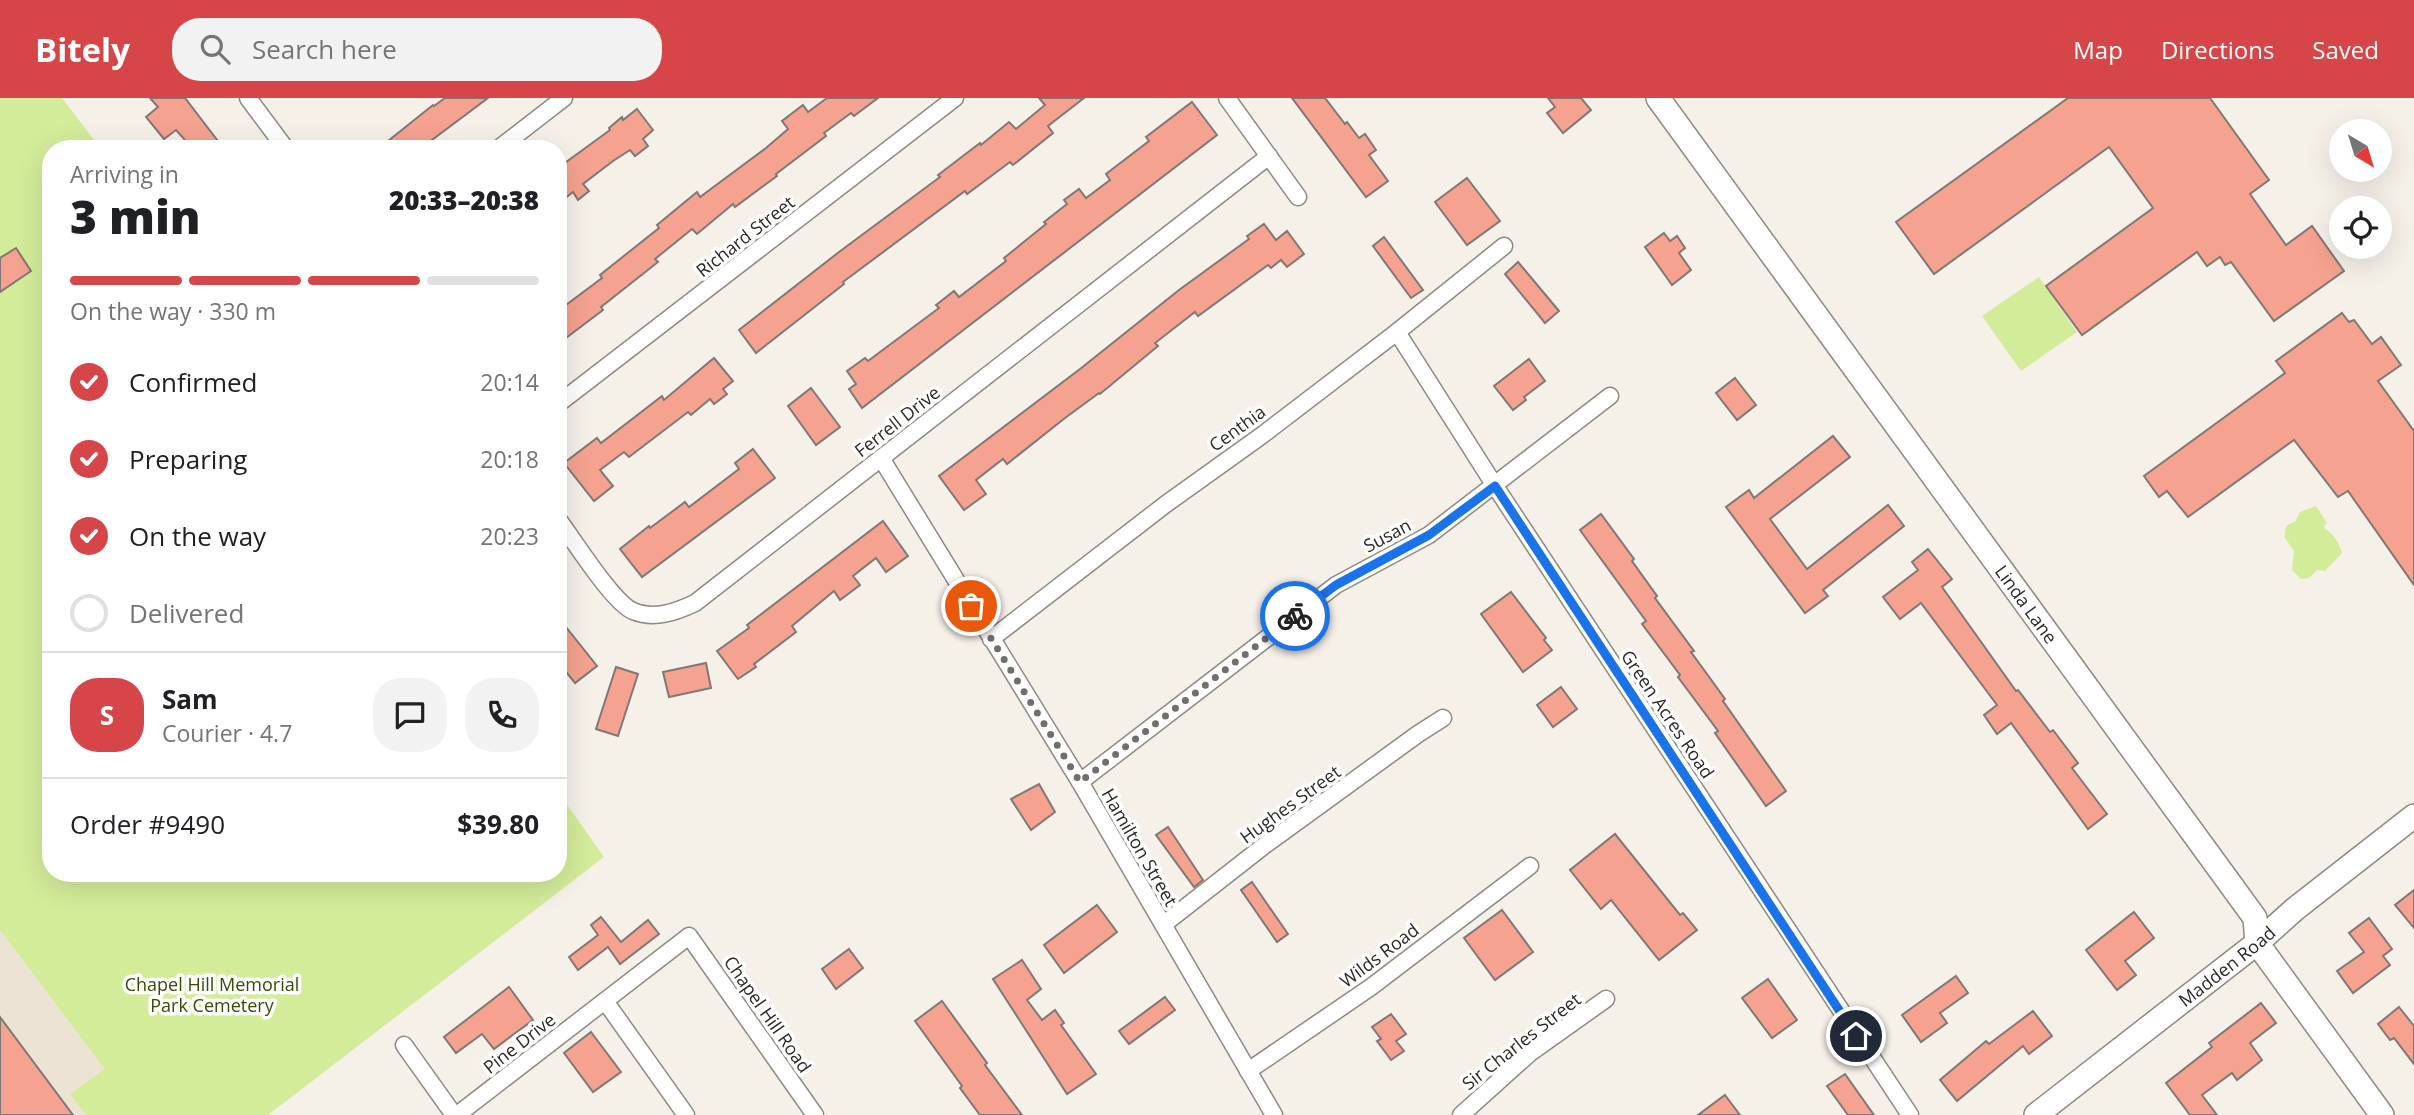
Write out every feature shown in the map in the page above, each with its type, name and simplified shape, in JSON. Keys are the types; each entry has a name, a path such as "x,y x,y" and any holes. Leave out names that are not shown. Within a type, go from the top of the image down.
{"street":[{"path":"248,98 279,140"},
{"path":"510,140 564,98"},
{"name":"Richard Street","path":"567,397 955,98"},
{"path":"1227,98 1298,197"},
{"name":"Linda Lane","path":"1658,98 2255,918 2257,943 2382,1115"},
{"name":"Ferrell Drive","path":"567,531 624,605 632,611 662,615 695,603 1269,156"},
{"name":"Centhia","path":"991,639 1166,503 1261,436 1397,332 1504,246"},
{"name":"Green Acres Road","path":"1397,332 1495,486 1910,1115"},
{"name":"Susan","path":"1080,782 1336,585 1429,535 1610,396"},
{"name":"Hamilton Street","path":"881,458 1080,782 1274,1115"},
{"name":"Hughes Street","path":"1164,924 1265,845 1418,734 1443,719"},
{"name":"Madden Road","path":"2036,1115 2257,943 2295,909 2414,816"},
{"name":"Wilds Road","path":"1248,1071 1371,987 1530,866"},
{"name":"Pine Drive","path":"404,1045 455,1115 689,936"},
{"name":"Chapel Hill Road","path":"689,936 815,1115"},
{"name":"Sir Charles Street","path":"1461,1115 1530,1054 1606,999"},
{"path":"605,1001 686,1115"}],"shaded area":[{"path":"0,930 106,1069 70,1094 86,1115 0,1115"}],"green space":[{"name":"Chapel Hill Memorial Park Cemetery","path":"0,98 62,98 94,140 42,140 42,882 567,882 567,805 604,857 268,1115 86,1115 70,1094 105,1069 0,930"},
{"path":"2039,277 2077,332 2021,371 1982,316"},
{"path":"2316,506 2327,523 2325,529 2336,539 2342,553 2325,571 2317,570 2309,578 2301,579 2292,570 2294,551 2285,538 2286,529 2287,525 2295,522 2300,512"}],"building":[{"path":"150,98 185,98 217,140 185,140 176,130 164,139 146,117 158,107"},
{"path":"445,98 488,98 432,140 389,140 433,105"},
{"path":"827,98 878,98 824,133 826,136 776,174 777,176 735,207 733,204 697,234 692,229 655,259 658,262 601,307 603,310 567,337 567,304 602,278 600,275 659,228 657,225 697,192 700,197 766,148 788,129 782,121 803,105 808,112"},
{"path":"1039,98 1084,98 1048,126 1053,133 1013,165 1010,162 967,194 965,191 843,282 844,284 756,353 739,330 940,177 938,175 980,143 981,145 1009,122 1016,129 1045,105"},
{"path":"1292,98 1325,98 1359,138 1365,134 1376,150 1369,155 1388,181 1366,197"},
{"path":"1548,98 1581,98 1591,110 1563,133 1547,113 1555,107"},
{"path":"2068,98 2210,98 2269,180 2250,194 2286,245 2312,226 2329,250 2329,259 2335,259 2344,271 2274,321 2231,262 2225,265 2220,257 2207,266 2197,252 2082,335 2046,286 2153,208 2109,147 1934,274 1896,222"},
{"path":"1192,102 1217,135 862,408 849,389 856,384 847,371 865,358 868,361 939,308 936,305 954,291 959,297 1006,261 1004,258 1046,224 1044,222 1067,204 1064,200 1079,189 1086,198 1110,180 1106,174 1149,141 1146,137"},
{"path":"637,109 653,130 643,139 648,146 635,156 630,150 583,184 589,191 578,200 573,192 567,197 567,161 610,130 622,117 623,120"},
{"path":"1467,178 1500,221 1467,245 1435,202"},
{"path":"1264,224 1276,240 1287,231 1304,254 1287,267 1281,260 1271,268 1268,265 1198,316 1195,312 1155,343 1158,346 1100,394 1007,464 1003,459 976,480 986,494 964,510 939,476 1249,239 1247,236"},
{"path":"1664,233 1670,241 1677,236 1685,248 1679,253 1691,270 1672,285 1645,247"},
{"path":"1384,237 1423,290 1411,298 1373,246"},
{"path":"16,248 31,271 0,292 0,258"},
{"path":"1518,262 1559,311 1545,323 1505,274"},
{"path":"2342,313 2349,322 2354,320 2372,344 2381,337 2401,365 2378,381 2414,431 2414,585 2348,491 2338,497 2294,440 2188,517 2167,491 2159,497 2144,476 2285,373 2276,361"},
{"path":"714,358 733,381 723,389 727,394 714,404 710,399 691,415 688,412 629,457 624,452 600,470 613,486 594,501 567,467 567,461 597,438 601,443 662,396 664,400"},
{"path":"1529,359 1545,381 1524,397 1526,400 1513,410 1494,386"},
{"path":"1735,378 1756,405 1737,420 1716,393"},
{"path":"811,388 840,427 816,445 788,406"},
{"path":"1833,436 1850,457 1770,519 1807,569 1888,505 1904,526 1823,590 1828,596 1805,613 1726,507 1749,490 1754,498"},
{"path":"753,449 775,478 642,577 620,549 685,502 689,507 739,469 735,463"},
{"path":"1601,514 1634,559 1632,561 1657,596 1655,598 1694,651 1691,652 1725,699 1723,701 1786,791 1766,806 1715,733 1718,731 1678,677 1680,675 1642,624 1646,621 1580,530"},
{"path":"883,521 908,556 886,572 876,558 853,576 860,585 840,600 834,591 792,626 796,632 738,679 717,651"},
{"path":"1928,549 1952,579 1942,587 2016,691 2018,690 2050,732 2053,730 2078,763 2072,768 2107,814 2088,829 2011,723 1997,734 1984,715 1997,705 1921,603 1900,619 1883,597 1918,570 1912,562"},
{"path":"1511,592 1552,650 1523,672 1481,614"},
{"path":"567,628 597,666 575,683 567,673"},
{"path":"706,663 711,688 669,697 663,672"},
{"path":"616,667 638,674 618,736 596,729"},
{"path":"1561,687 1577,709 1553,727 1537,705"},
{"path":"1039,784 1055,812 1031,830 1011,799"},
{"path":"1168,827 1203,880 1194,887 1156,835"},
{"path":"1615,834 1680,915 1683,913 1697,930 1659,960 1611,900 1601,909 1570,870"},
{"path":"1252,882 1288,934 1277,942 1241,890"},
{"path":"2414,890 2414,928 2395,905"},
{"path":"1097,905 1117,932 1064,973 1044,945"},
{"path":"1502,910 1533,952 1495,980 1464,938"},
{"path":"2134,912 2154,938 2125,961 2136,975 2117,990 2086,950"},
{"path":"601,917 621,942 648,920 659,934 620,964 608,947 578,970 569,957 598,935 591,925"},
{"path":"2369,918 2392,949 2383,956 2390,965 2353,993 2337,971 2364,952 2349,933"},
{"path":"849,949 863,968 836,989 822,969"},
{"path":"1022,960 1041,989 1027,1000 1042,1020 1055,1010 1064,1023 1061,1025 1096,1074 1067,1094 993,979"},
{"path":"1956,976 1968,993 1940,1013 1947,1023 1921,1042 1902,1015"},
{"path":"1768,979 1797,1020 1772,1038 1742,998"},
{"path":"509,987 533,1020 494,1049 482,1034 456,1053 444,1037"},
{"path":"1165,997 1175,1010 1129,1044 1119,1031"},
{"path":"942,1001 1022,1115 980,1115 960,1088 962,1086 915,1021"},
{"path":"2261,1003 2276,1023 2250,1043 2262,1060 2237,1080 2232,1073 2202,1095 2217,1115 2190,1115 2166,1083 2212,1047 2209,1043"},
{"path":"2399,1007 2414,1026 2414,1064 2394,1038 2390,1040 2378,1024"},
{"path":"2033,1011 2052,1036 2029,1054 2023,1046 1957,1101 1940,1080 1986,1041 1989,1044"},
{"path":"1391,1014 1406,1034 1396,1041 1404,1051 1391,1060 1377,1041 1381,1039 1372,1027"},
{"path":"0,1017 73,1115 0,1115"},
{"path":"591,1032 621,1072 593,1092 564,1053"},
{"path":"1845,1074 1874,1115 1848,1115 1827,1086"},
{"path":"1725,1095 1740,1115 1698,1115"}],"way so far":[{"path":"971,606 1080,782 1295,616"}],"route":[{"path":"1295,616 1336,585 1429,535 1495,486 1856,1036"}]}
